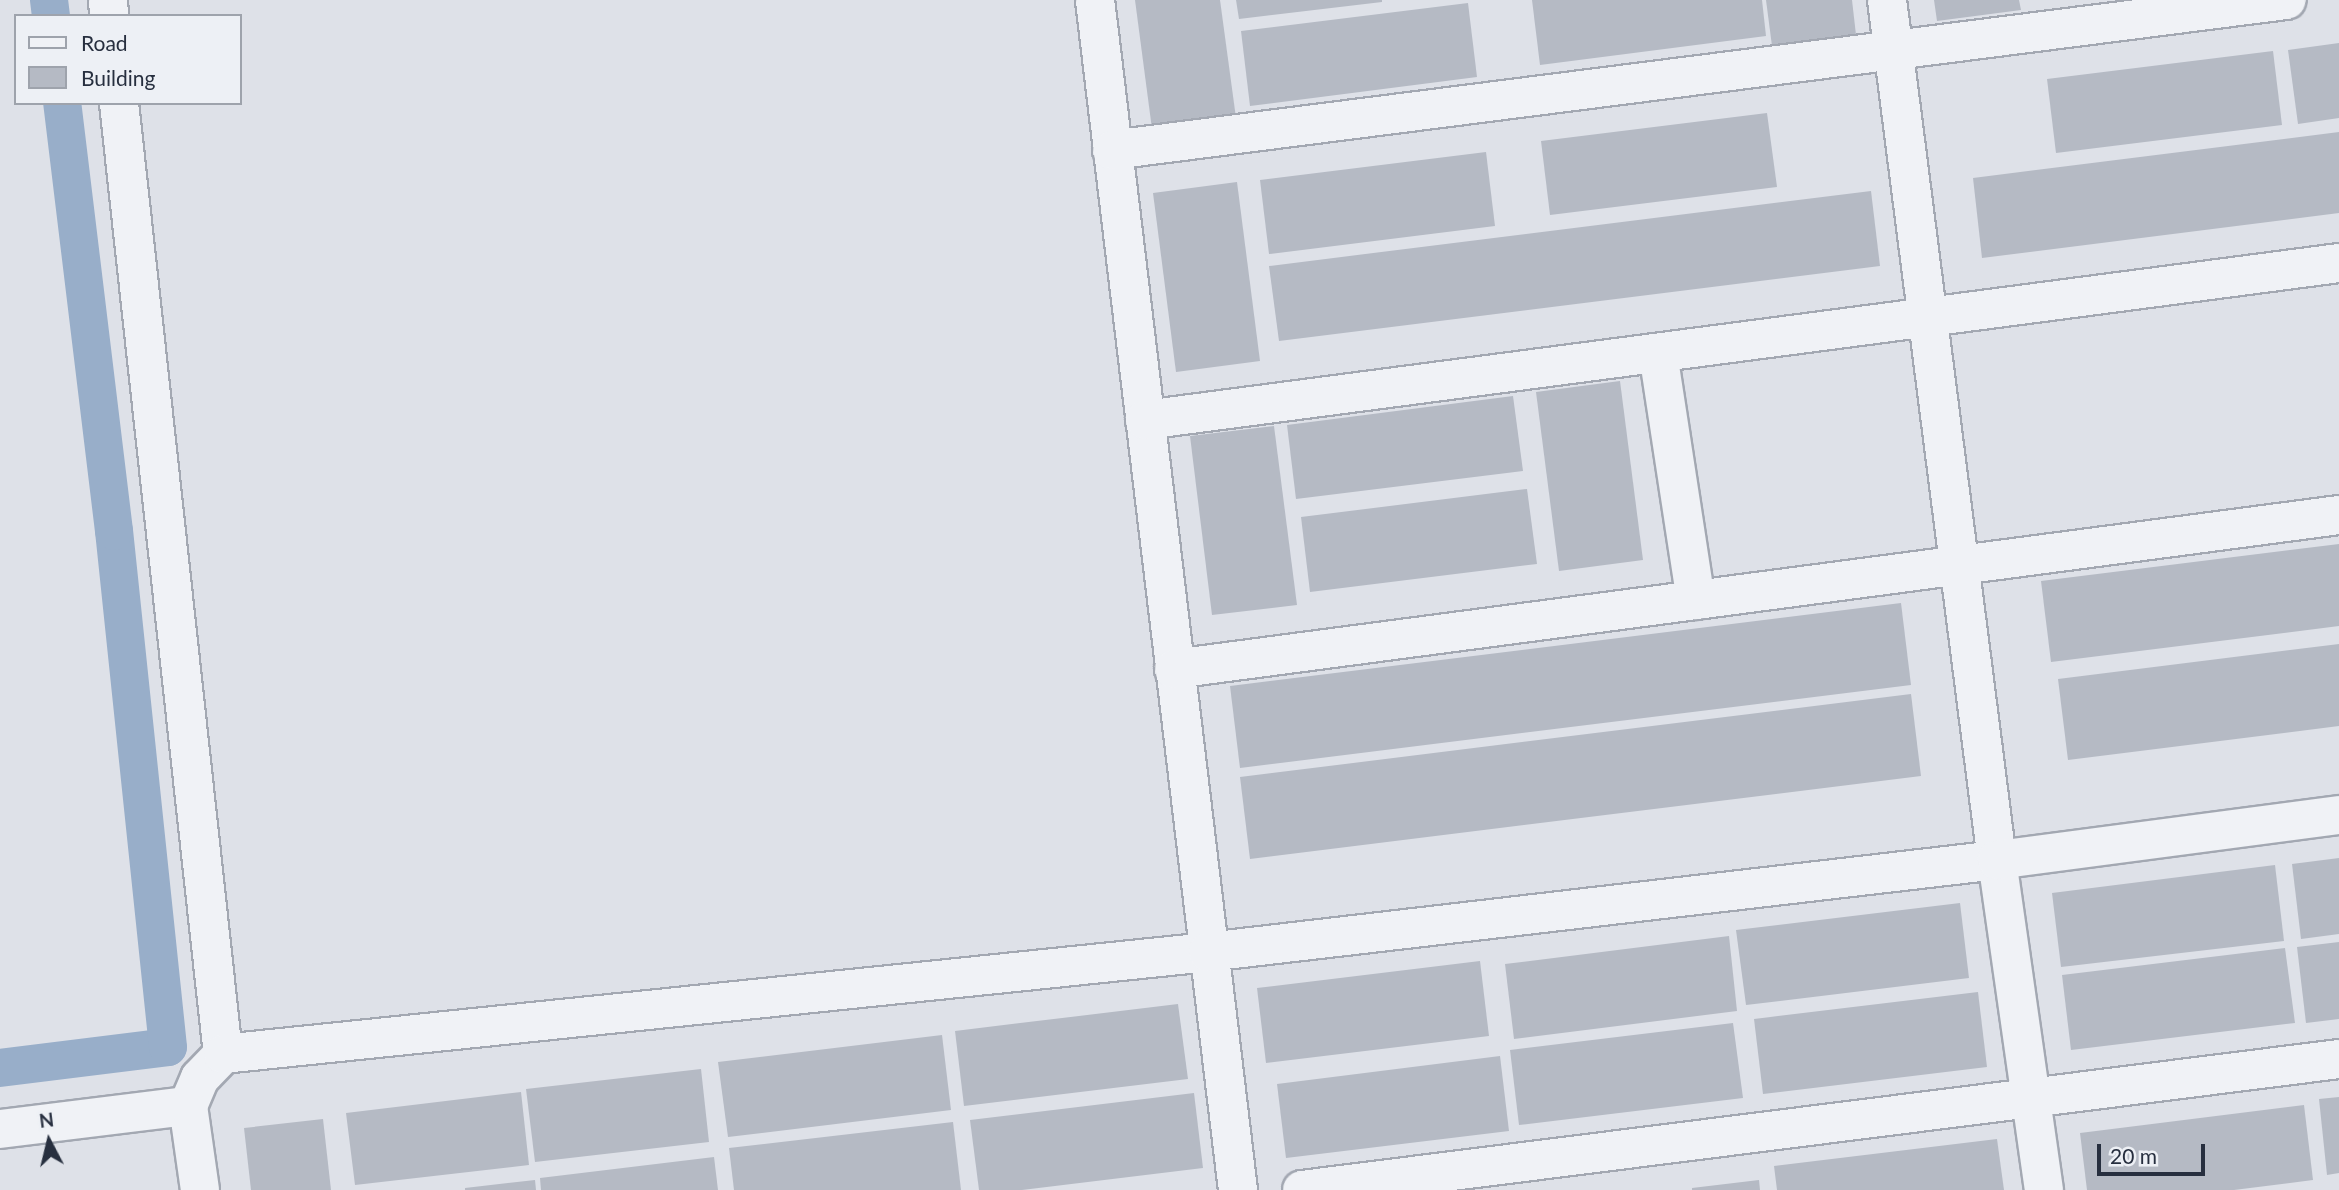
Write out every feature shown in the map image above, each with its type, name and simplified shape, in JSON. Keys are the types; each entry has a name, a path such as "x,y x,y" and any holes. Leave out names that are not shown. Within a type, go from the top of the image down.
{"street":[{"path":"1095,0 1238,1190"},
{"path":"1887,0 1997,860 2043,1190"},
{"path":"1112,150 2286,0"},
{"path":"119,105 223,1054"},
{"path":"1145,420 2339,263"},
{"path":"1658,353 1696,600"},
{"path":"1174,669 2339,515"},
{"path":"200,1190 188,1106 200,1078 223,1054 1209,952 1997,860 2339,815"},
{"path":"1301,1190 2339,1059"},
{"path":"0,1129 188,1106"}],"building":[{"path":"1135,0 1220,0 1236,118 1152,129"},
{"path":"1236,0 1382,0 1382,2 1239,19"},
{"path":"1532,0 1762,0 1766,36 1540,65"},
{"path":"1766,0 1852,0 1856,35 1772,46"},
{"path":"1934,0 2019,0 2021,10 1937,21"},
{"path":"1468,3 1477,77 1250,106 1241,31"},
{"path":"2339,43 2339,118 2298,124 2288,50"},
{"path":"2273,51 2282,125 2056,153 2047,79"},
{"path":"1767,113 1777,187 1550,215 1541,141"},
{"path":"2339,132 2339,213 1982,258 1973,178"},
{"path":"1486,152 1495,226 1269,254 1260,180"},
{"path":"1237,182 1260,361 1176,372 1153,193"},
{"path":"1871,191 1880,266 1279,341 1269,266"},
{"path":"1620,381 1643,560 1559,571 1536,392"},
{"path":"1513,396 1523,471 1296,499 1287,425"},
{"path":"1274,426 1297,605 1212,615 1190,436"},
{"path":"1527,489 1537,564 1310,592 1301,517"},
{"path":"2339,544 2339,626 2051,662 2041,581"},
{"path":"1901,603 1911,685 1240,768 1230,686"},
{"path":"2339,644 2339,726 2068,760 2058,679"},
{"path":"1911,694 1921,776 1250,859 1240,777"},
{"path":"2339,858 2339,934 2301,939 2292,864"},
{"path":"2275,865 2284,941 2061,967 2052,893"},
{"path":"1960,903 1969,978 1746,1005 1736,930"},
{"path":"1729,936 1737,1011 1514,1039 1505,964"},
{"path":"2339,942 2339,1019 2306,1023 2297,947"},
{"path":"2285,948 2295,1023 2071,1050 2062,975"},
{"path":"1480,961 1489,1036 1266,1063 1257,988"},
{"path":"1978,992 1987,1067 1763,1094 1754,1019"},
{"path":"1178,1004 1188,1079 964,1106 955,1031"},
{"path":"1733,1023 1743,1098 1519,1125 1510,1050"},
{"path":"942,1035 951,1110 728,1137 718,1062"},
{"path":"1500,1056 1509,1131 1286,1158 1277,1084"},
{"path":"701,1069 709,1142 535,1162 526,1089"},
{"path":"521,1092 529,1165 355,1185 346,1113"},
{"path":"1194,1093 1203,1168 1022,1190 979,1190 970,1120"},
{"path":"2339,1097 2339,1173 2327,1175 2319,1099"},
{"path":"2304,1105 2313,1180 2234,1190 2087,1190 2080,1133"},
{"path":"323,1119 331,1190 251,1190 244,1128"},
{"path":"953,1122 961,1190 734,1190 729,1148"},
{"path":"1997,1139 2004,1190 1777,1190 1774,1166"},
{"path":"714,1157 718,1190 541,1190 540,1178"},
{"path":"535,1180 536,1190 465,1190 465,1188"},
{"path":"1759,1180 1760,1190 1692,1190 1692,1188"}],"waterway":[{"path":"49,0 51,14"},
{"path":"0,1068 168,1047 114,531 62,105"}]}
